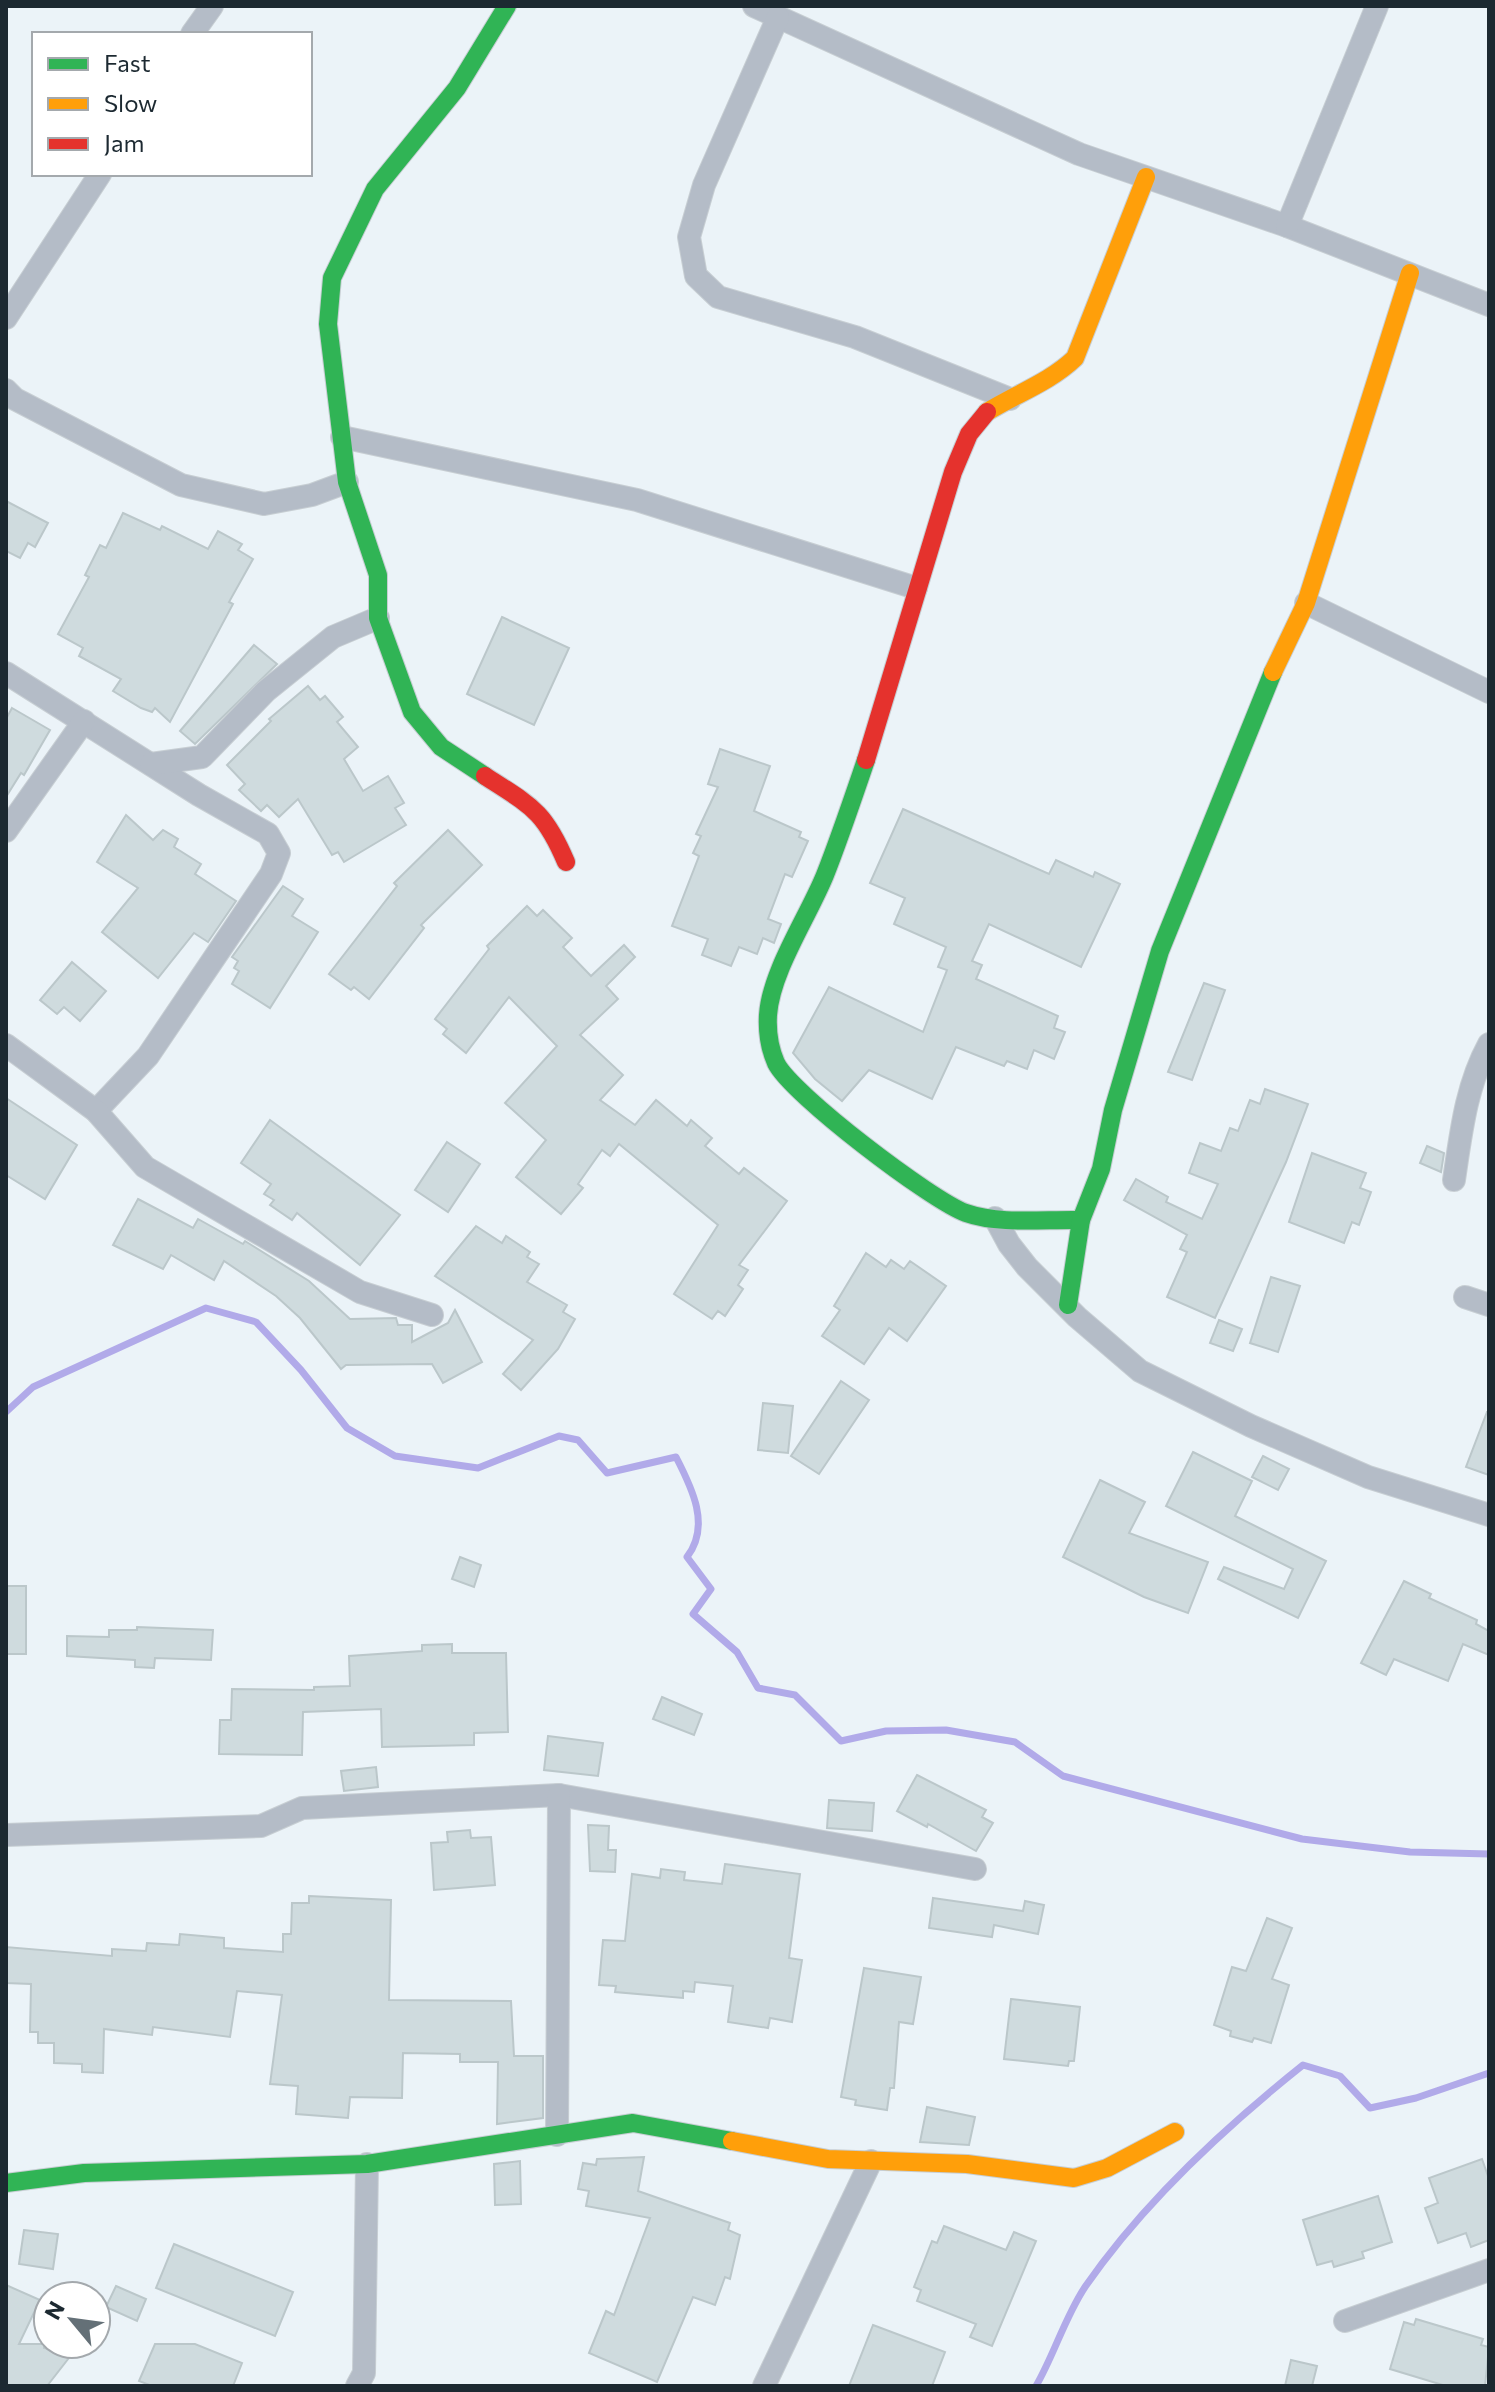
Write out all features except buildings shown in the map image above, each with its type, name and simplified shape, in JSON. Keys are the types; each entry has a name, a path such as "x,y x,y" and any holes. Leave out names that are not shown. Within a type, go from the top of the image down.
{"street":[{"path":"193,32 212,6"},
{"path":"507,6 457,88 375,189 332,278 328,324 347,482 378,575 378,618 412,712 441,747 533,807 551,827 566,862"},
{"path":"754,6 1079,154 1287,226 1489,305"},
{"path":"1287,226 1377,6"},
{"path":"778,17 704,185 689,237 696,276 718,297 855,337 1010,399"},
{"path":"6,318 99,176"},
{"path":"1081,1220 995,1218 965,1213 870,1150 802,1093 777,1065 767,1036 768,1011 775,986 825,875 882,717 916,588 953,472 969,434 985,413 1031,385 1056,376 1075,358 1146,177"},
{"path":"1068,1305 1081,1220 1101,1169 1113,1110 1160,951 1268,682 1306,603 1410,273"},
{"path":"6,390 15,399 181,485 264,504 312,495 347,482"},
{"path":"342,437 637,500 916,588"},
{"path":"1306,603 1489,692"},
{"path":"151,764 202,757 266,691 333,637 378,618"},
{"path":"6,673 199,795 268,834 279,853 271,874 148,1056 96,1111"},
{"path":"6,831 84,721"},
{"path":"199,795 202,757"},
{"path":"1454,1180 1465,1108 1479,1062 1489,1044"},
{"path":"6,1045 96,1111 145,1167 360,1292 432,1315"},
{"path":"995,1218 1009,1244 1027,1267 1140,1371 1251,1426 1368,1477 1489,1515"},
{"path":"1465,1297 1489,1305"},
{"path":"6,1835 261,1826 302,1808 559,1795 975,1869"},
{"path":"557,2135 559,1795"},
{"path":"6,2183 84,2173 367,2164 633,2123 828,2159 967,2164 1074,2178 1107,2168 1175,2132"},
{"path":"764,2386 871,2161"},
{"path":"357,2386 364,2373 367,2164"},
{"path":"1345,2321 1489,2270"}],"waterway":[{"path":"6,1412 33,1387 206,1308 256,1322 301,1370 347,1428 395,1456 478,1468 559,1436 578,1440 607,1473 676,1457 693,1494 698,1520 698,1533 687,1557 711,1589 693,1614 737,1652 758,1688 795,1695 841,1741 886,1731 946,1730 1015,1742 1063,1776 1302,1839 1410,1852 1489,1854"},
{"path":"1036,2386 1085,2287 1132,2226 1186,2168 1303,2065 1340,2076 1370,2108 1416,2098 1489,2073"}],"traffic: fast":[{"path":"485,776 441,747 412,712 378,618 378,575 347,482 328,324 332,278 375,189 457,88 507,6"},
{"path":"1068,1305 1081,1220 1101,1169 1113,1110 1160,951 1273,672"},
{"path":"866,760 825,875 776,980 768,1021 770,1045 776,1063 807,1098 864,1145 924,1189 966,1213 1023,1221 1081,1220"},
{"path":"6,2183 84,2173 367,2164 633,2123 732,2141"}],"traffic: slow":[{"path":"987,412 1044,381 1075,358 1146,177"},
{"path":"1273,672 1306,603 1410,273"},
{"path":"732,2141 828,2159 967,2164 1074,2178 1107,2168 1175,2132"}],"traffic: jam":[{"path":"866,760 953,472 969,434 987,412"},
{"path":"485,776 543,820 566,862"}]}
